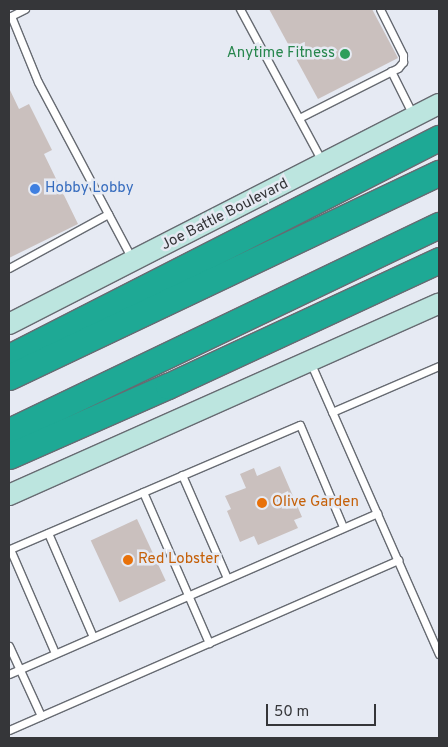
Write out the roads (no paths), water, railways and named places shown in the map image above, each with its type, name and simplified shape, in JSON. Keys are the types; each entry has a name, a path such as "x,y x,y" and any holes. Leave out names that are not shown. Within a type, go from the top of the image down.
{"highway":[{"path":"9,357 439,138"},
{"path":"9,377 439,174"},
{"path":"9,431 439,225"},
{"path":"9,456 168,386 439,260"}],"main road":[{"name":"Joe Battle Boulevard","path":"9,324 134,262 439,104"},
{"path":"9,495 439,304"}],"lane":[{"path":"25,9 10,17 38,82 134,262"},
{"path":"240,9 324,164"},
{"path":"299,118 391,71 403,62 403,55 380,9"},
{"path":"391,71 414,117"},
{"path":"9,268 108,214"},
{"path":"310,361 439,654"},
{"path":"332,412 439,366"},
{"path":"55,653 10,550 48,533 300,425 344,527"},
{"path":"182,476 227,578"},
{"path":"143,492 209,643"},
{"path":"9,674 377,513"},
{"path":"48,533 93,637"},
{"path":"9,730 398,560"},
{"path":"9,646 40,716"}],"place":[{"name":"Anytime Fitness","path":"345,54"},
{"name":"Hobby Lobby","path":"35,189"},
{"name":"Olive Garden","path":"262,503"},
{"name":"Red Lobster","path":"128,560"}]}
